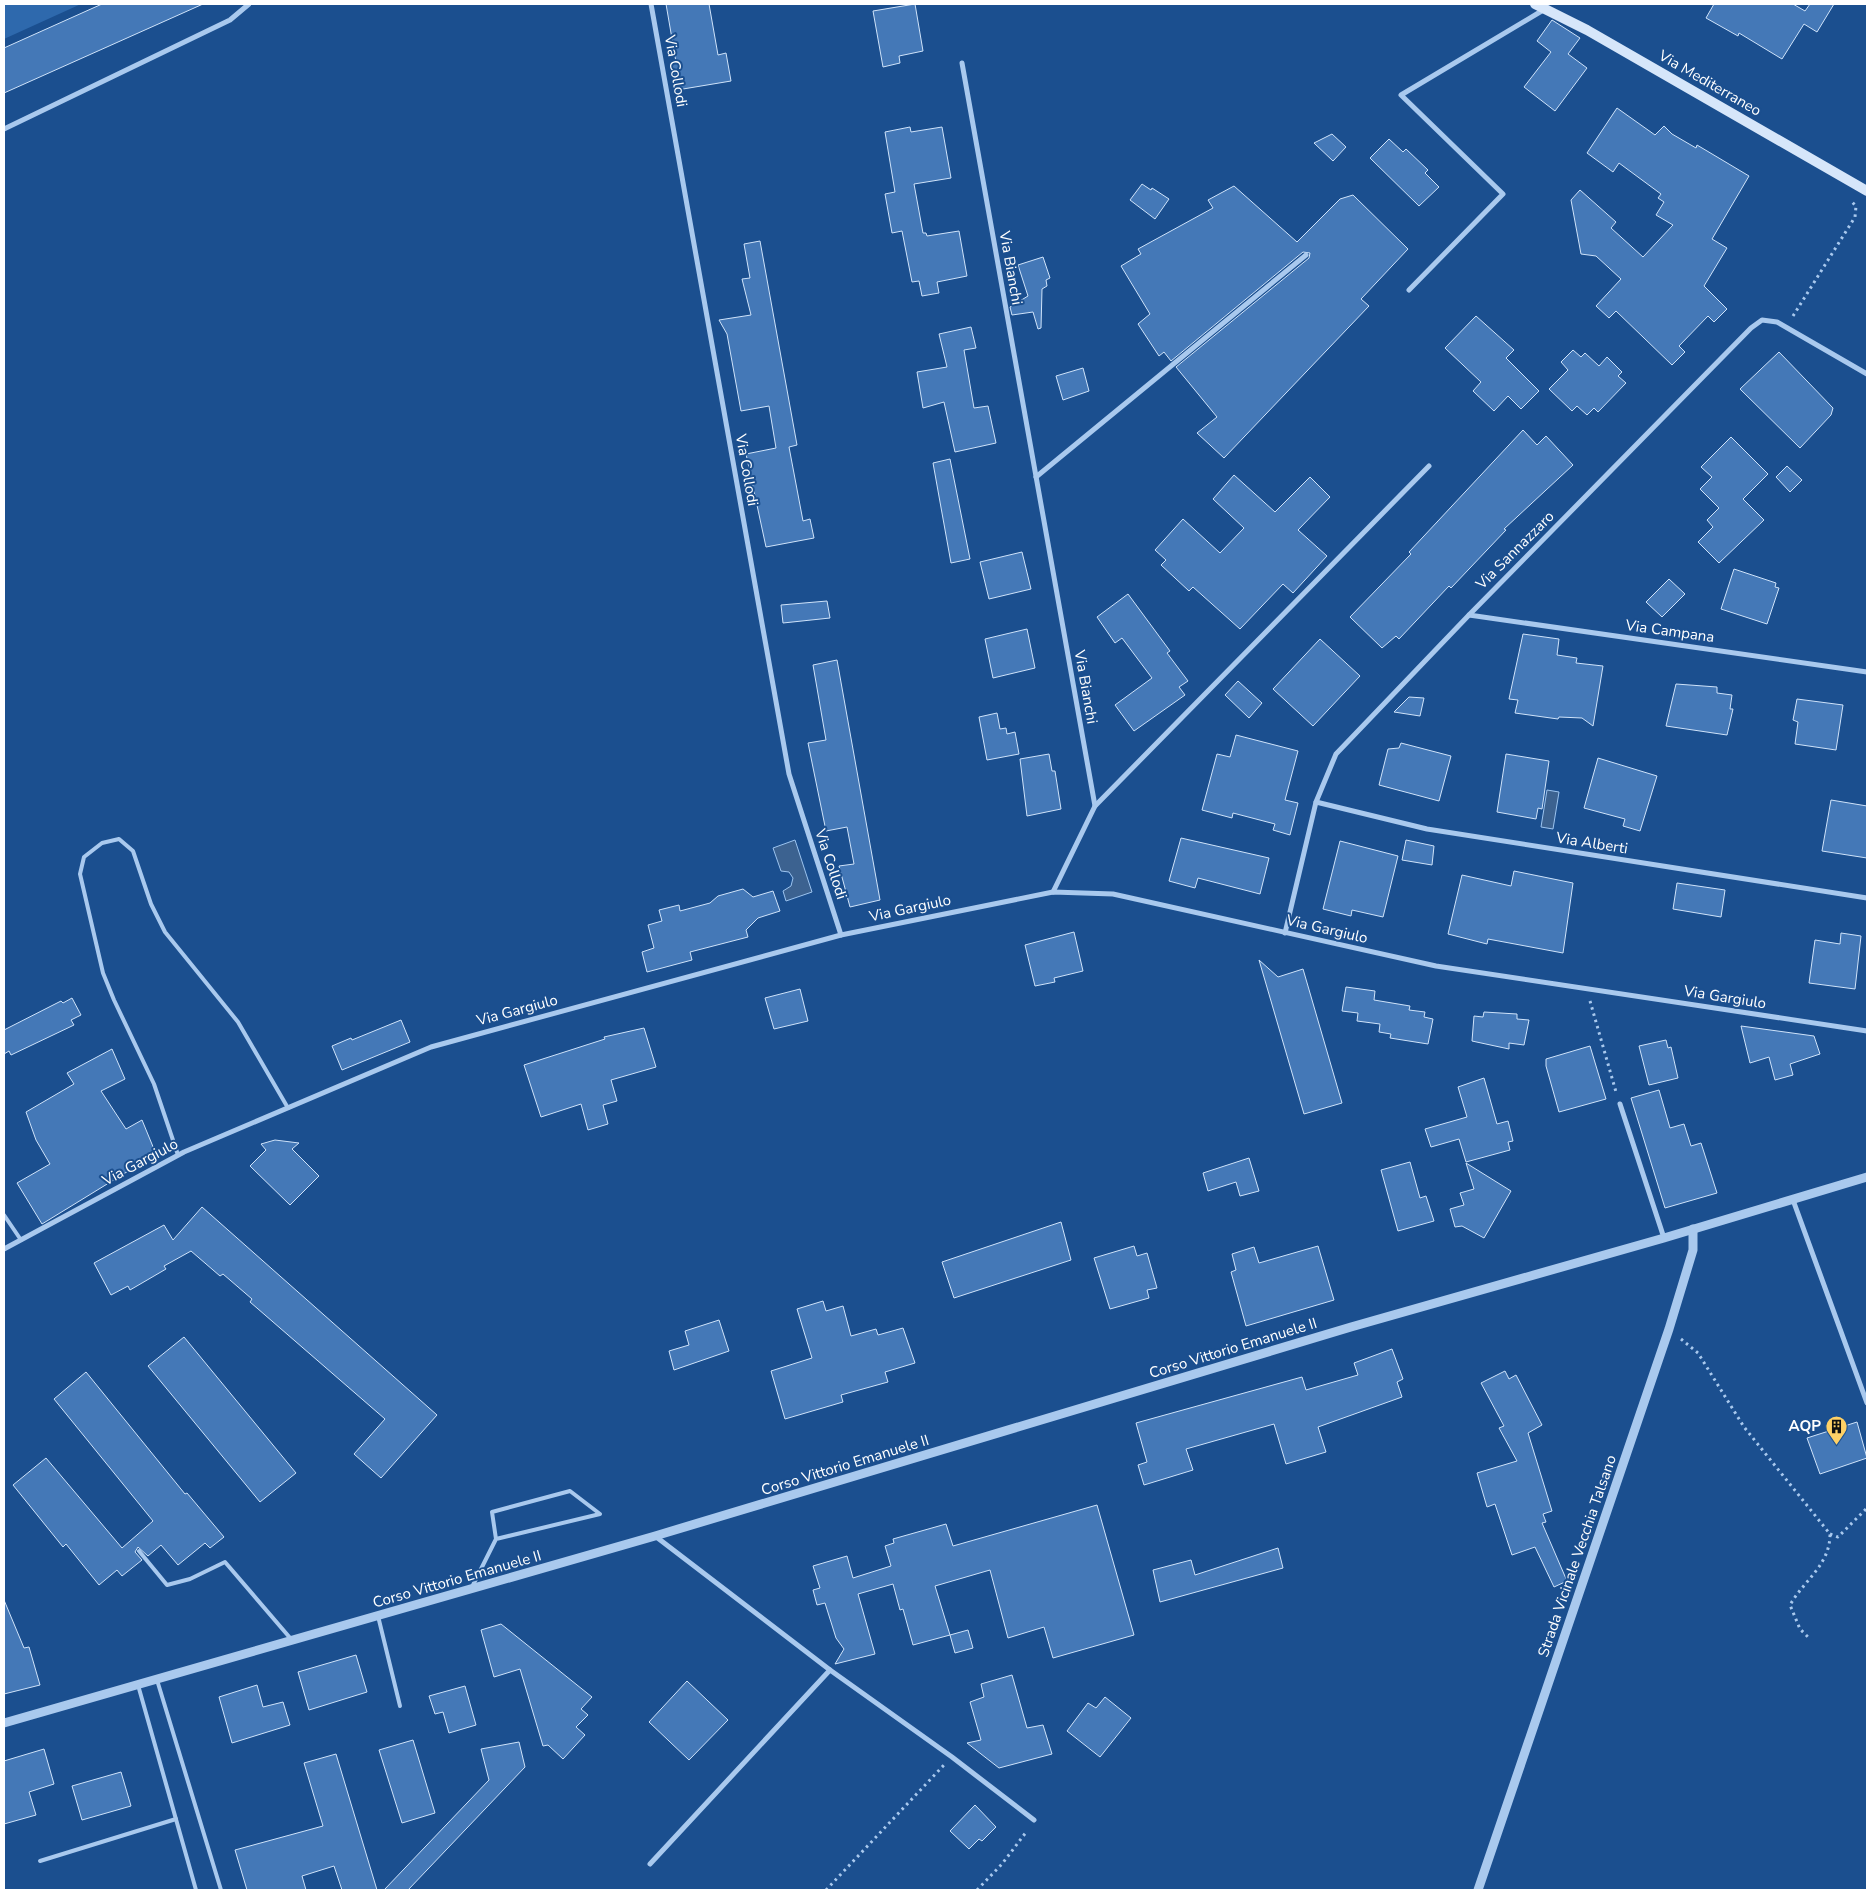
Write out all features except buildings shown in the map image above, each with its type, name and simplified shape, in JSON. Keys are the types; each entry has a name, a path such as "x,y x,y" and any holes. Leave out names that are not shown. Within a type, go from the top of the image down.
{"main road":[{"name":"Via Mediterraneo","path":"1540,6 1587,30 1867,191"}],"street":[{"path":"4,129 230,20 249,4"},
{"name":"Via Collodi","path":"651,4 789,774 841,935"},
{"path":"1409,290 1503,194 1401,95 1540,6"},
{"name":"Via Bianchi","path":"962,63 1095,806"},
{"path":"1036,477 1306,255"},
{"name":"Via Sannazzaro","path":"1285,933 1316,802 1336,754 1469,615 1751,328 1762,320 1777,322 1867,374"},
{"path":"1053,892 1095,806 1429,466"},
{"name":"Via Campana","path":"1469,615 1867,672"},
{"name":"Via Alberti","path":"1316,802 1427,829 1867,898"},
{"name":"Via Gargiulo","path":"4,1249 178,1155 431,1047 841,935 1053,892 1113,894 1436,966 1867,1031"},
{"path":"1620,1104 1664,1238"},
{"name":"Corso Vittorio Emanuele II","path":"4,1724 655,1536 1351,1327 1664,1238 1867,1177"},
{"path":"1793,1200 1867,1403"},
{"name":"Strada Vicinale Vecchia Talsano","path":"1478,1890 1669,1329 1693,1250 1693,1229"},
{"path":"655,1536 830,1670 952,1757 1034,1820"},
{"path":"650,1864 830,1670"}],"lane":[{"path":"178,1155 154,1084 114,1000 103,972 80,874 84,856 102,843 119,839 133,850 151,904 166,932 238,1022 288,1108"},
{"path":"4,1215 21,1240"},
{"path":"471,1589 496,1539 492,1512 570,1490 600,1514 496,1539"},
{"path":"139,1551 167,1585 190,1579 225,1562 292,1641"},
{"path":"378,1616 400,1706"},
{"path":"156,1680 221,1890"},
{"path":"138,1685 196,1890"},
{"path":"40,1861 176,1819"}],"path":[{"path":"1785,327 1855,217 1856,206 1848,198"},
{"path":"1587,989 1620,1104"},
{"path":"1669,1329 1698,1353 1744,1427 1830,1534 1838,1537 1846,1532 1867,1508"},
{"path":"1809,1638 1800,1629 1790,1605 1797,1593 1824,1561 1830,1548 1830,1534"},
{"path":"826,1890 952,1757"},
{"path":"978,1890 1002,1864 1034,1820"}],"shaded area":[{"path":"4,4 81,4 4,39"},
{"path":"1547,790 1559,792 1553,829 1541,827"},
{"path":"795,840 812,892 786,901 783,891 791,886 793,878 789,872 781,871 773,848"}],"place":[{"name":"AQP","path":"1837,1445"}]}
